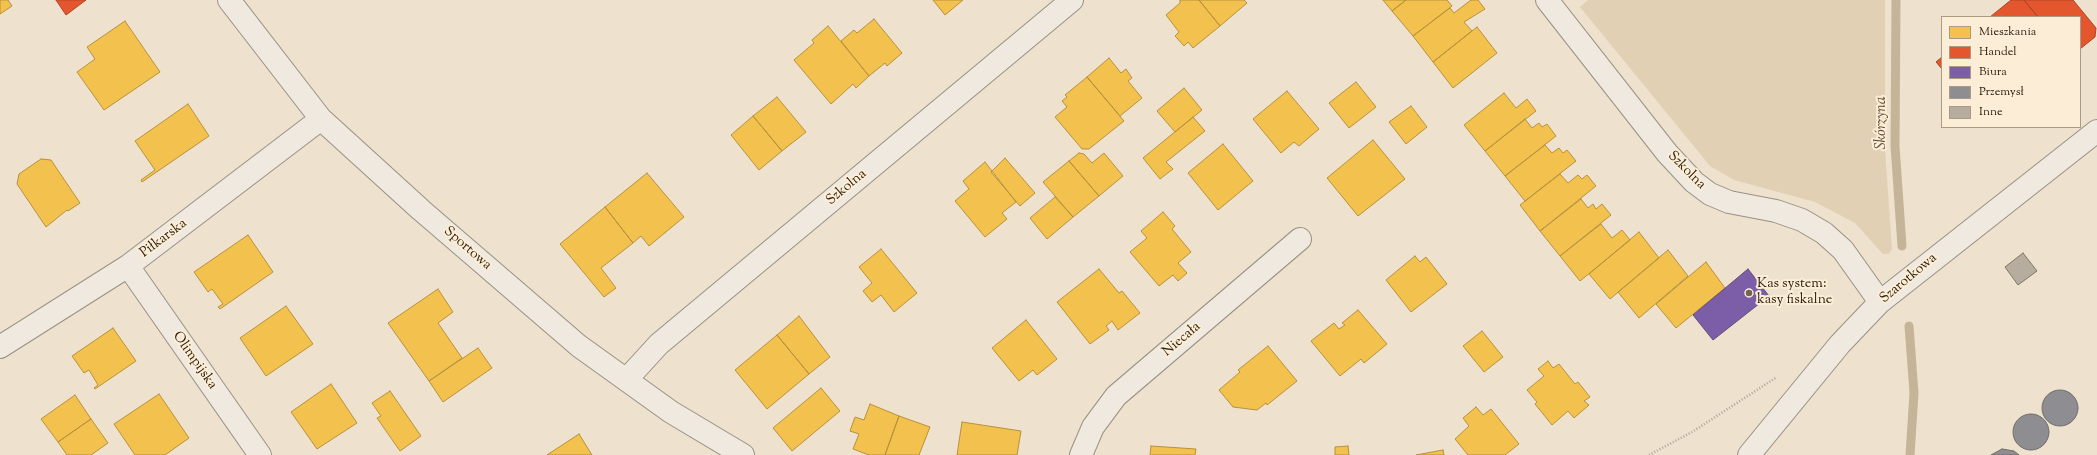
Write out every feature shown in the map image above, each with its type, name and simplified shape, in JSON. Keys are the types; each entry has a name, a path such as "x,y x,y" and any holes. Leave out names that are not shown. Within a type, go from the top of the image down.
{"street":[{"name":"Sportowa","path":"229,0 321,119 579,346 671,412 743,455"},
{"name":"Szkolna","path":"626,380 659,344 1072,0"},
{"name":"Szkolna","path":"1547,0 1667,153 1694,182 1710,194 1729,202 1783,213 1802,220 1824,233 1843,250 1880,302"},
{"name":"Piłkarska","path":"0,347 128,266 321,119"},
{"name":"Szarotkowa","path":"1749,455 1840,344 1880,302 2097,131"},
{"name":"Niecała","path":"1081,455 1093,427 1116,396 1300,239"},
{"name":"Olimpijska","path":"128,266 260,455"}],"path":[{"path":"1649,455 1692,432 1781,374"}],"shaded area":[{"path":"1588,0 1885,0 1885,149 1892,249 1889,254 1883,254 1855,223 1815,202 1734,180 1710,166 1580,7"}],"building: Mieszkania":[{"path":"0,0 8,0 12,6 0,14"},
{"path":"933,0 963,0 945,15"},
{"path":"1180,0 1199,0 1220,26 1193,48 1188,42 1184,46 1175,36 1179,32 1166,15 1180,3"},
{"path":"1199,0 1244,0 1247,3 1220,26"},
{"path":"1383,0 1406,0 1392,11"},
{"path":"1406,0 1447,0 1452,6 1413,36 1392,11"},
{"path":"1471,0 1478,0 1485,9 1464,22 1472,31 1433,62 1413,36 1450,8 1454,13"},
{"path":"874,19 902,53 887,66 885,63 869,76 841,41 854,30 857,33"},
{"path":"125,21 160,72 104,110 77,72 95,59 87,47"},
{"path":"828,26 869,76 856,88 853,84 831,104 794,60 814,43 812,40"},
{"path":"1477,27 1497,53 1453,88 1433,62"},
{"path":"1109,58 1121,73 1126,69 1132,78 1128,81 1142,98 1120,116 1087,77"},
{"path":"1087,77 1124,121 1089,149 1082,149 1055,117 1067,107 1062,101 1067,97 1065,95"},
{"path":"1356,82 1376,107 1349,128 1329,103"},
{"path":"1184,88 1202,110 1175,132 1157,111"},
{"path":"1287,91 1319,129 1299,146 1294,142 1281,153 1253,119"},
{"path":"1504,93 1516,108 1527,99 1536,111 1485,151 1464,125"},
{"path":"777,97 806,132 782,151 753,116"},
{"path":"188,104 209,136 142,182 141,180 155,170 135,141"},
{"path":"1411,106 1427,127 1406,144 1389,122"},
{"path":"753,116 782,151 759,170 731,135"},
{"path":"1193,117 1205,131 1166,162 1173,169 1160,179 1143,158"},
{"path":"1525,119 1532,128 1539,123 1542,127 1547,124 1556,136 1505,176 1485,151"},
{"path":"1373,140 1405,179 1358,216 1327,178"},
{"path":"1223,144 1253,181 1218,210 1188,173"},
{"path":"1545,145 1552,153 1559,148 1563,153 1567,150 1576,161 1525,201 1505,176"},
{"path":"1079,153 1084,154 1092,163 1104,153 1123,176 1099,196 1069,161"},
{"path":"1005,158 1035,193 1020,206 991,172"},
{"path":"41,159 51,160 80,203 68,211 67,210 46,227 17,184 19,174"},
{"path":"1069,161 1099,196 1073,217 1043,182"},
{"path":"985,162 1016,202 1002,213 1007,219 985,237 955,201 969,189 963,181"},
{"path":"647,173 684,217 649,246 641,236 633,243 605,207"},
{"path":"1560,174 1568,183 1578,175 1582,179 1587,175 1596,186 1540,231 1520,205"},
{"path":"1055,197 1073,217 1047,239 1030,218"},
{"path":"1581,199 1588,208 1593,204 1596,209 1602,204 1611,215 1560,256 1540,231"},
{"path":"605,207 633,243 601,268 616,288 604,297 560,244"},
{"path":"1163,212 1175,226 1172,229 1191,252 1178,263 1187,273 1178,281 1173,275 1159,286 1130,252 1147,238 1141,231"},
{"path":"1601,224 1612,238 1622,230 1630,240 1580,281 1560,256"},
{"path":"1639,232 1659,258 1610,299 1589,274"},
{"path":"248,235 273,272 220,309 218,307 223,304 212,289 208,292 194,272"},
{"path":"881,249 917,293 894,312 881,295 872,302 863,291 872,283 859,267"},
{"path":"1668,250 1688,276 1639,318 1618,292"},
{"path":"1415,256 1420,262 1426,257 1447,284 1411,312 1386,280"},
{"path":"1706,262 1725,288 1676,328 1656,304"},
{"path":"1099,269 1119,293 1122,291 1140,313 1118,330 1112,321 1106,326 1109,330 1090,344 1057,302"},
{"path":"438,289 453,312 438,323 462,358 429,381 388,323"},
{"path":"286,306 313,344 266,376 240,338"},
{"path":"1358,310 1387,344 1364,363 1361,359 1340,376 1311,341 1334,323 1339,329 1345,325 1342,323"},
{"path":"799,316 830,357 809,374 777,335"},
{"path":"1026,320 1057,359 1037,375 1033,370 1019,381 992,348"},
{"path":"113,328 136,361 95,389 94,388 98,385 89,370 84,373 72,356"},
{"path":"1482,331 1503,357 1484,372 1463,346"},
{"path":"777,335 809,374 767,409 735,370"},
{"path":"1268,346 1297,381 1267,405 1266,403 1257,410 1233,407 1219,390 1240,372 1238,370"},
{"path":"478,348 492,368 443,402 429,381"},
{"path":"1548,361 1553,368 1559,364 1575,384 1578,382 1590,397 1584,401 1589,405 1574,418 1568,411 1552,425 1535,404 1537,402 1527,390 1544,376 1538,369"},
{"path":"331,384 357,423 317,449 291,412"},
{"path":"821,388 840,411 792,451 773,428"},
{"path":"390,391 421,436 400,451 377,418 381,416 372,403"},
{"path":"159,394 189,438 165,455 135,455 114,424"},
{"path":"75,395 91,419 58,442 41,419"},
{"path":"870,404 899,416 885,455 869,455 853,449 859,434 850,431 855,417 864,420"},
{"path":"1476,407 1483,415 1491,409 1519,444 1505,455 1468,455 1455,439 1469,426 1463,418"},
{"path":"899,416 930,427 919,455 885,455"},
{"path":"91,419 108,443 91,455 67,455 58,442"},
{"path":"962,422 1021,431 1017,455 957,455"},
{"path":"579,434 592,455 547,455"},
{"path":"1151,446 1196,449 1195,455 1150,455"},
{"path":"1348,446 1349,455 1335,455 1335,447"},
{"path":"1443,450 1444,455 1416,455"}],"building: Handel":[{"path":"56,0 86,0 66,15"},
{"path":"2011,0 2024,0 2037,16 1991,16"},
{"path":"2024,0 2073,0 2096,28 2095,37 2081,48 2081,16 2037,16"},
{"path":"1941,58 1941,68 1936,62"}],"building: Biura":[{"path":"1748,269 1769,296 1713,340 1693,315"}],"building: Przemysł":[{"path":"2060,390 2073,395 2078,408 2073,421 2060,426 2047,421 2042,408 2047,395"},
{"path":"2031,414 2044,419 2049,432 2044,445 2031,450 2018,445 2013,432 2018,419"},
{"path":"2002,449 2014,451 2019,455 1991,455"}],"building: Inne":[{"path":"2023,253 2037,271 2018,285 2005,267"}],"waterway":[{"name":"Skórzyna","path":"1896,0 1895,146 1902,246"},
{"name":"Skórzyna","path":"1909,326 1914,393 1910,455"}],"place":[{"name":"Kas system: kasy fiskalne","path":"1749,293"}]}
